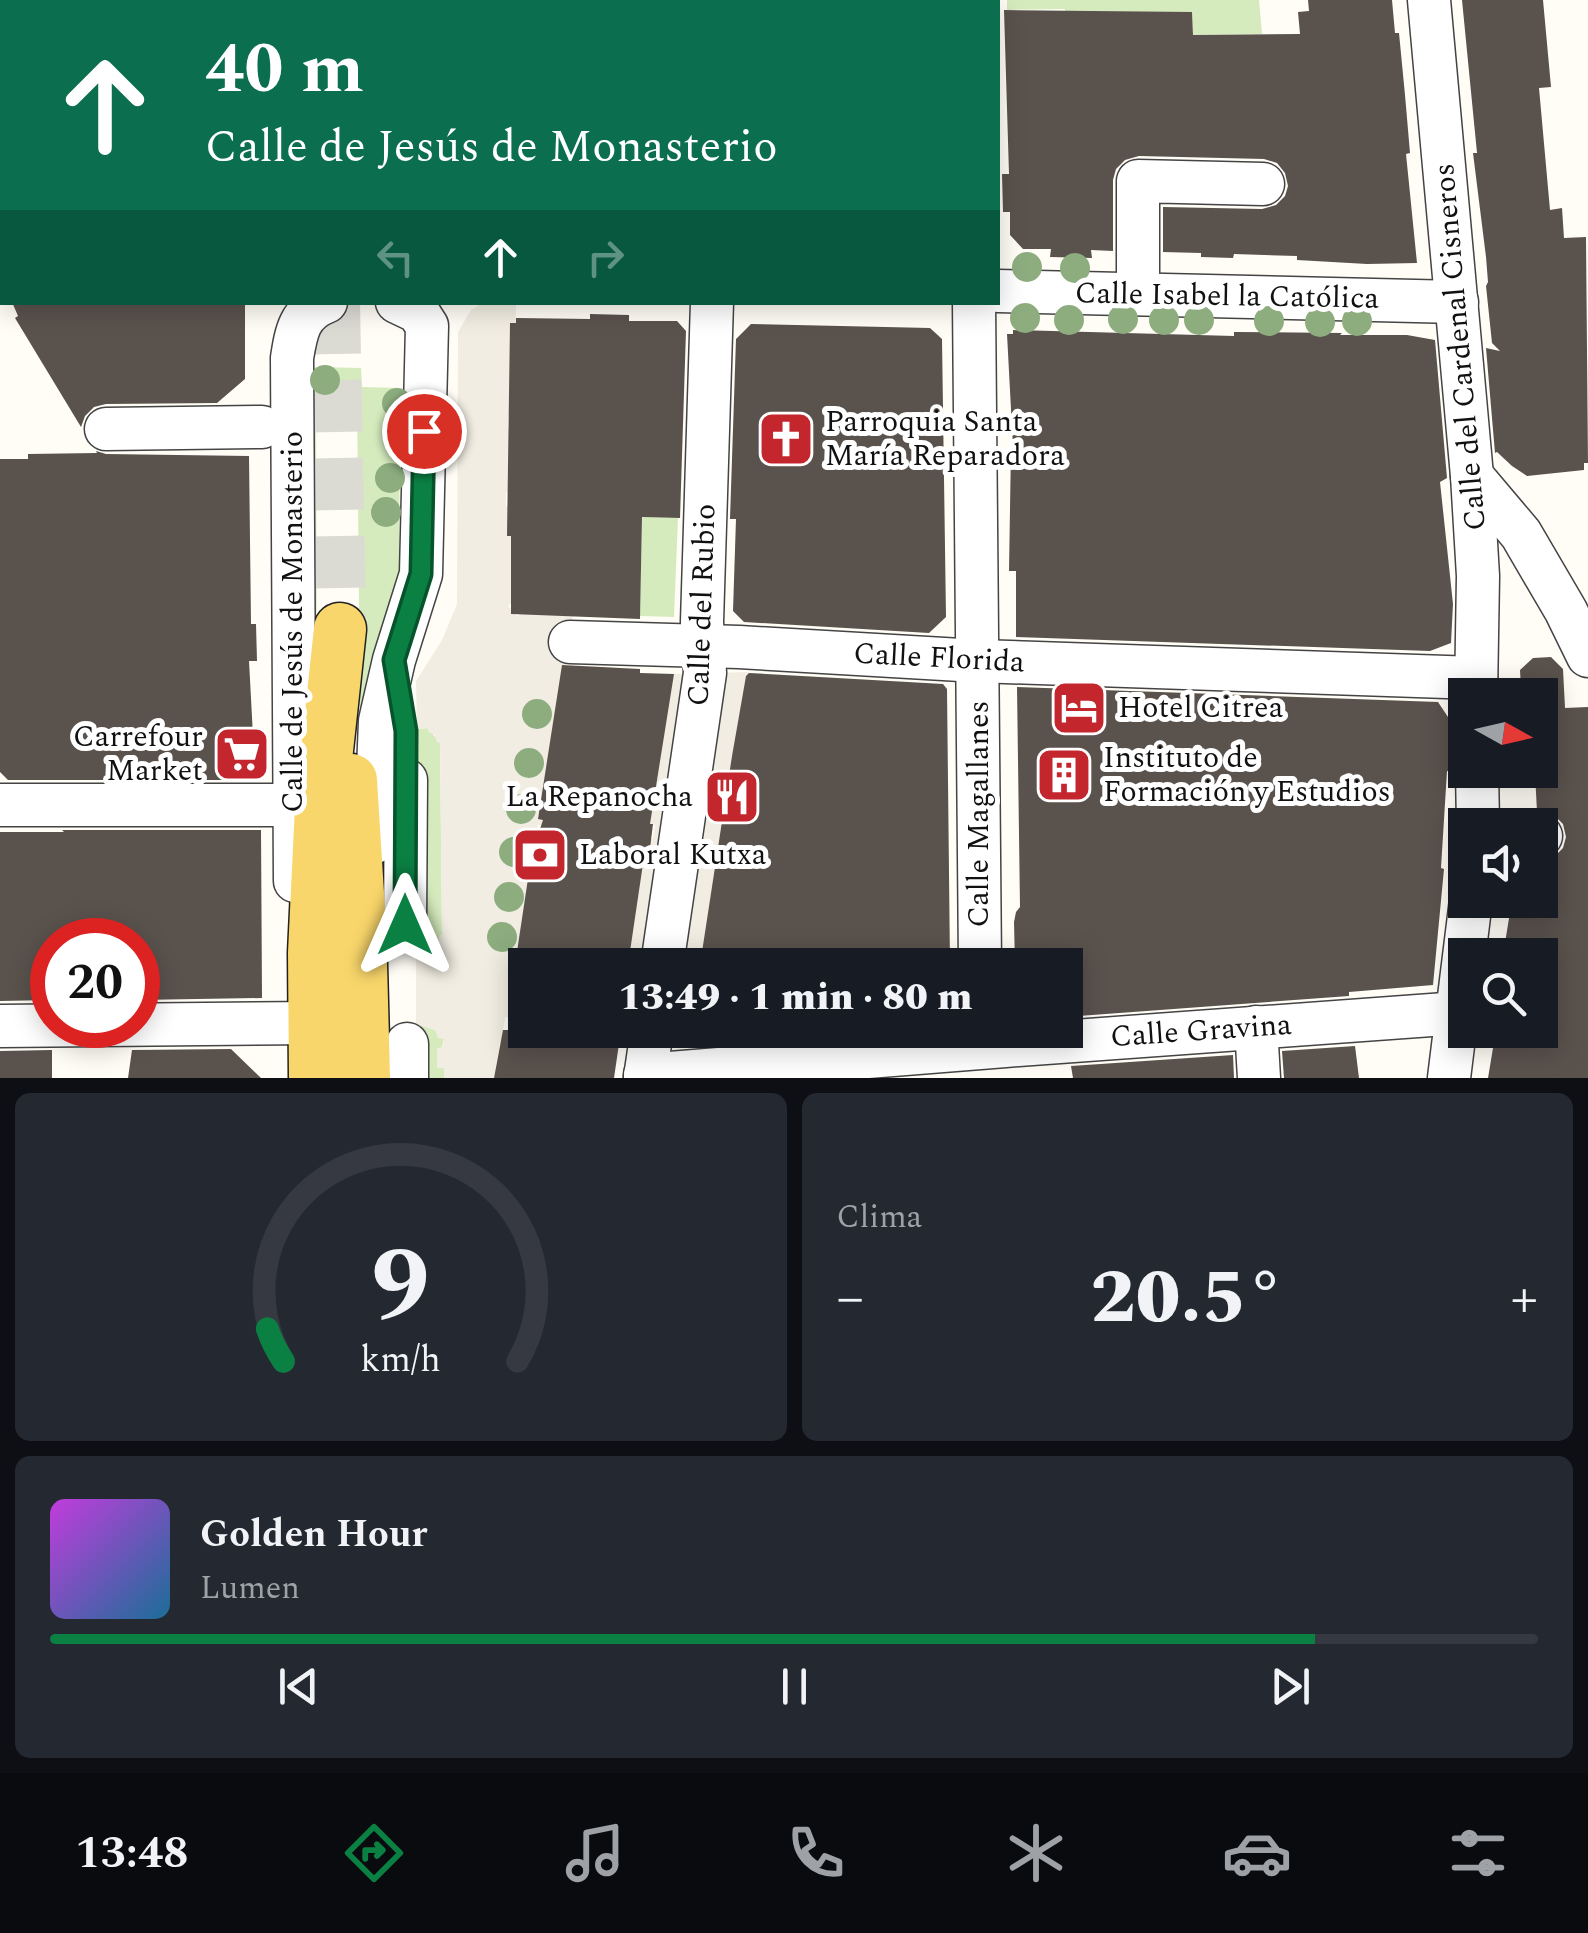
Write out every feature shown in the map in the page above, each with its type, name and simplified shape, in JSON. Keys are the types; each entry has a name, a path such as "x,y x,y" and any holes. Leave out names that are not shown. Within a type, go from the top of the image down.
{"main road":[{"name":"Calle de Jesús de Monasterio","path":"315,1078 314,953 321,806 340,629 383,926 364,1078"}],"street":[{"name":"Calle del Cardenal Cisneros","path":"1428,0 1472,476 1478,576 1476,678"},
{"path":"1138,294 1138,180 1263,184"},
{"name":"Calle Isabel la Católica","path":"1000,291 1457,302"},
{"name":"Calle de Jesús de Monasterio","path":"314,953 296,893 292,358 297,328 307,313 321,305"},
{"name":"Calle del Rubio","path":"665,948 705,673 702,646 712,305"},
{"name":"Calle Magallanes","path":"974,305 980,948"},
{"name":"Calle de Jesús de Monasterio","path":"383,926 374,867 380,721 421,574 427,326 416,306"},
{"path":"106,429 262,427"},
{"path":"1472,476 1521,534 1588,656"},
{"name":"Calle Florida","path":"570,642 1448,685"},
{"path":"0,805 294,805"},
{"name":"Calle Gravina","path":"1083,1035 1448,1014"},
{"path":"0,1026 315,1023"},
{"path":"1256,1027 1259,1078"},
{"path":"645,1076 649,1048"},
{"name":"Calle Gravina","path":"645,1076 899,1048"},
{"path":"1450,1078 1454,1048"}],"green space":[{"path":"1007,0 1259,0 1262,34 1193,35 1192,12 1066,35 1065,9 1007,10"},
{"path":"361,368 362,387 400,388 399,578 370,668 368,715 360,715 357,391 316,392 317,725 309,369"},
{"path":"642,517 678,518 674,617 640,616"},
{"path":"428,728 440,743 442,936 425,950 416,949 417,729"},
{"path":"416,1024 436,1030 444,1039 437,1068 445,1068 444,1078 416,1078"}],"shaded area":[{"path":"480,305 516,305 514,414 508,415 508,429 514,430 513,492 506,492 506,506 513,507 508,606 517,616 573,615 538,818 543,820 535,839 539,840 517,948 508,948 508,1017 503,1031 507,1037 500,1042 494,1078 444,1078 444,1068 437,1068 437,1048 443,1047 444,1039 438,1038 435,1030 416,1024 416,949 437,944 442,935 440,743 427,728 417,729 416,681 442,640 457,604 458,332 471,310"},
{"path":"749,672 702,948 631,948 647,839 653,839 655,825 650,824 674,674"}],"building":[{"path":"1308,0 1392,0 1405,95 1410,153 1406,154 1417,263 1367,264 1234,254 1233,258 1201,257 1201,253 1163,252 1163,207 1262,209 1276,205 1288,186 1285,173 1277,163 1264,159 1139,156 1125,160 1116,169 1113,180 1113,251 1091,250 1092,258 1050,257 1051,249 1023,249 1010,235 1010,212 1003,212 1002,174 1009,174 1004,10 1192,12 1193,35 1300,34 1298,12 1309,11"},
{"path":"1462,0 1543,0 1551,87 1539,88 1550,210 1562,208 1564,238 1586,237 1588,463 1584,463 1584,470 1527,476 1495,453 1486,348 1500,351 1492,343"},
{"path":"13,305 245,305 245,379 217,403 94,407 81,427 15,318 18,316"},
{"path":"590,314 629,315 629,321 677,321 686,331 680,518 642,517 640,619 511,614 511,536 507,536 510,323 516,323 516,318 590,319"},
{"path":"751,324 930,328 942,339 946,617 929,633 744,622 733,611 736,519 730,519 736,339"},
{"path":"1013,330 1234,336 1234,332 1342,333 1435,340 1447,478 1440,482 1453,604 1451,643 1430,651 1016,637 1016,571 1009,571 1013,447 1007,334 1013,334"},
{"path":"96,451 249,456 251,624 256,624 257,661 249,661 253,736 269,736 269,745 236,780 8,780 0,772 0,459"},
{"path":"1551,657 1563,669 1565,708 1588,707 1588,1078 1488,1078 1493,1048 1558,1048 1558,938 1506,938 1509,918 1558,918 1558,853 1566,837 1558,808 1537,808 1536,788 1558,788 1558,678 1520,678 1520,670 1533,658"},
{"path":"562,665 674,674 650,824 648,865 643,864 631,948 518,948 532,852 543,820 538,819"},
{"path":"749,673 943,684 947,689 950,948 703,948"},
{"path":"1017,687 1438,702 1448,717 1441,868 1444,869 1433,985 1349,992 1349,996 1083,1016 1083,948 1015,948 1014,922 1020,907"},
{"path":"261,830 262,998 160,1000 160,918 30,918 30,1000 0,1001 0,832"},
{"path":"503,1030 508,1030 508,1048 618,1048 614,1078 494,1078"},
{"path":"1355,1046 1359,1078 1284,1078 1282,1051"},
{"path":"231,1049 261,1078 128,1078 132,1050"},
{"path":"52,1050 52,1078 0,1078 0,1051"},
{"path":"1233,1055 1234,1078 1073,1078 1071,1066"}],"tunnel":[{"path":"334,305 340,629"}],"place":[{"name":"Parroquia Santa María Reparadora","path":"786,439"},
{"name":"Hotel Citrea","path":"1079,708"},
{"name":"Carrefour Market","path":"242,754"},
{"name":"Instituto de Formación y Estudios","path":"1064,775"},
{"name":"La Repanocha","path":"732,797"},
{"name":"Laboral Kutxa","path":"540,855"}],"route":[{"path":"405,925 406,731 394,660 421,574 424,431"}]}
